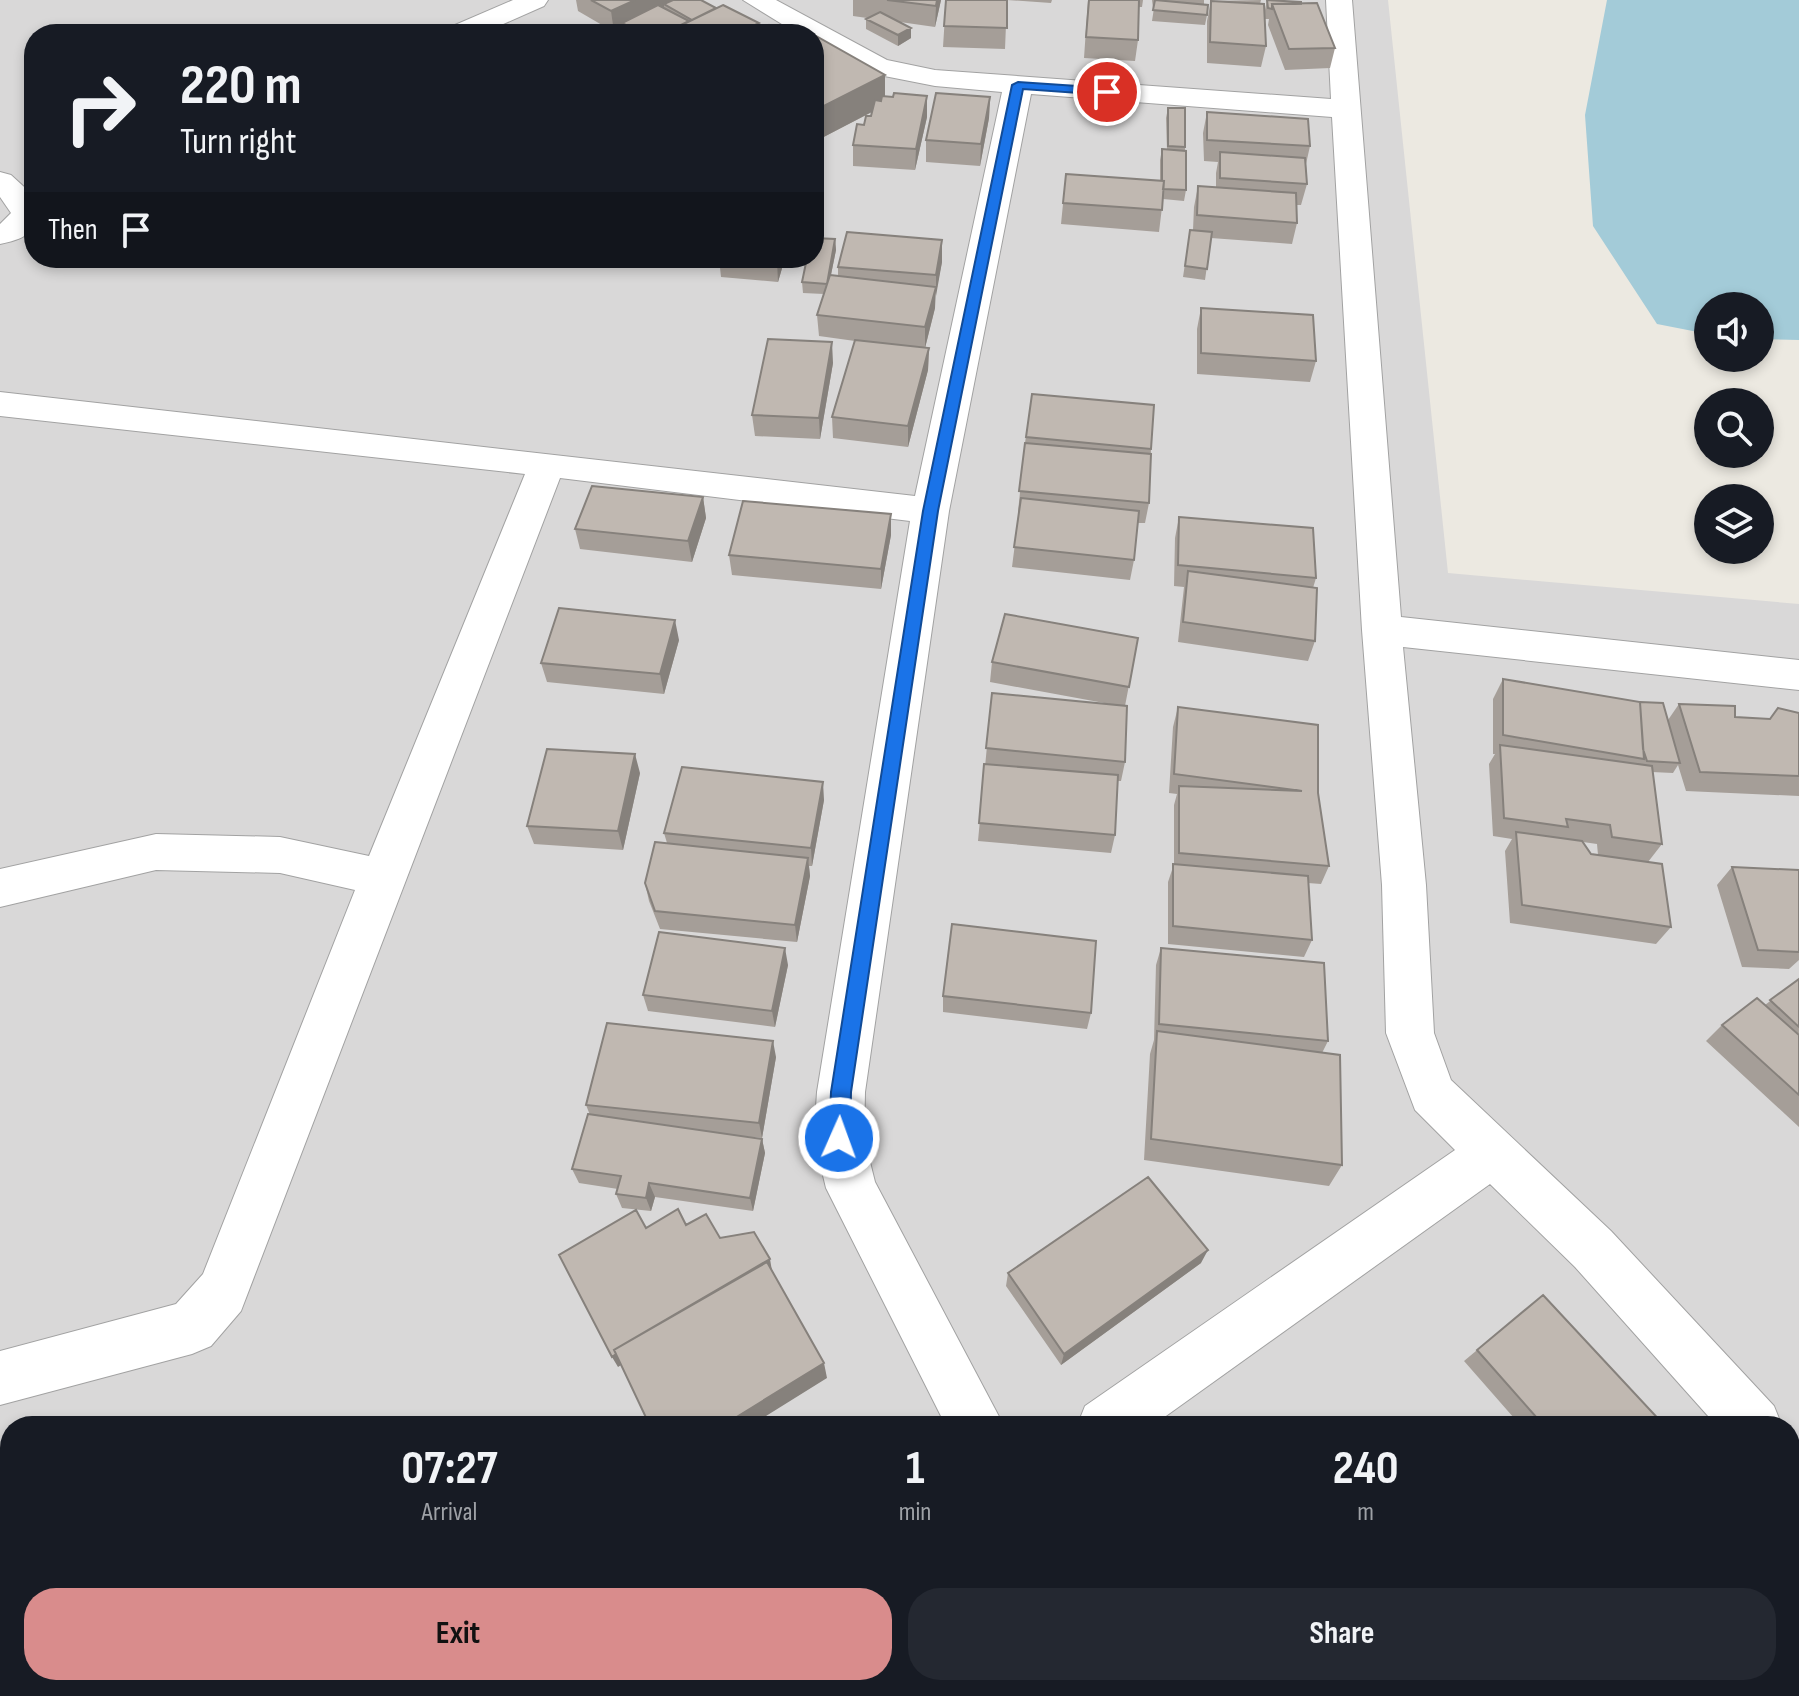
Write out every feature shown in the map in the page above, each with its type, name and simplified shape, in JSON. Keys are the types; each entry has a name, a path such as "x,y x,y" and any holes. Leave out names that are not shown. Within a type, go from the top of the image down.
{"street":[{"path":"481,24 535,0"},
{"path":"756,0 787,7 813,24"},
{"path":"1339,0 1382,630 1404,885 1410,1033 1432,1094 1593,1249 1745,1416"},
{"path":"824,31 879,67 935,78 1347,109"},
{"path":"971,1416 851,1188 839,1138 841,1092 930,511 1018,85"},
{"path":"0,181 24,205"},
{"path":"0,404 547,464 930,511"},
{"path":"0,1378 192,1327 222,1292 547,464"},
{"path":"1382,630 1799,675"},
{"path":"0,888 156,852 280,855 382,878"},
{"path":"1119,1416 1494,1152"}],"shaded area":[{"path":"0,0 1388,0 1448,573 1799,604 1799,1416 0,1416"}],"water":[{"path":"1607,0 1799,0 1799,340 1774,339 1774,292 1694,292 1694,331 1657,324 1593,226 1585,115"}],"building":[{"path":"591,0 635,0 611,11"},
{"path":"673,0 701,0 716,8 692,20 664,4"},
{"path":"887,0 937,0 936,6"},
{"path":"946,0 1007,0 1007,28 944,26"},
{"path":"1089,0 1139,0 1138,40 1086,37"},
{"path":"1155,0 1208,5 1207,15 1153,10"},
{"path":"1267,0 1301,4 1272,4 1272,9 1268,8"},
{"path":"1211,1 1264,4 1266,46 1210,42"},
{"path":"1317,3 1335,48 1289,49 1272,4"},
{"path":"658,5 689,21 683,24 622,23"},
{"path":"723,5 759,23 757,24 684,24"},
{"path":"880,12 911,28 898,35 866,19"},
{"path":"824,41 885,75 824,106"},
{"path":"894,93 927,96 916,149 853,145 857,124 864,125 866,116 871,116 875,100 881,101 882,96 893,97"},
{"path":"936,93 990,97 981,144 926,140"},
{"path":"1168,108 1185,108 1185,147 1168,146"},
{"path":"1207,112 1308,119 1310,146 1207,140"},
{"path":"1162,149 1186,151 1186,190 1163,189"},
{"path":"1220,152 1305,158 1307,184 1220,178"},
{"path":"1066,174 1164,181 1162,210 1063,203"},
{"path":"1198,186 1296,193 1297,223 1197,215"},
{"path":"1190,230 1212,232 1207,269 1185,266"},
{"path":"847,232 942,240 936,275 838,267"},
{"path":"824,238 835,239 827,284 802,282 805,268 824,268"},
{"path":"830,275 936,287 925,327 817,315"},
{"path":"1201,308 1313,315 1316,361 1201,353"},
{"path":"768,339 832,342 819,418 752,415"},
{"path":"855,340 929,348 908,426 832,417"},
{"path":"1032,394 1154,405 1151,449 1026,437"},
{"path":"1025,443 1151,454 1149,503 1019,491"},
{"path":"592,486 703,497 688,541 575,529"},
{"path":"1021,498 1139,511 1134,560 1014,547"},
{"path":"743,501 891,514 881,569 729,555"},
{"path":"1179,517 1313,528 1316,578 1178,565"},
{"path":"1188,571 1317,588 1315,641 1183,622"},
{"path":"559,608 675,620 660,674 541,663"},
{"path":"1005,614 1138,638 1129,687 992,662"},
{"path":"1503,679 1640,702 1644,759 1503,735"},
{"path":"992,693 1127,706 1125,762 986,748"},
{"path":"1640,702 1663,703 1680,763 1647,761 1643,749"},
{"path":"1679,704 1735,706 1735,717 1770,719 1778,708 1799,713 1799,776 1700,772"},
{"path":"1178,707 1318,725 1318,793 1329,866 1179,853 1179,786 1302,791 1174,774"},
{"path":"1500,745 1652,766 1662,844 1612,837 1610,825 1566,819 1568,827 1504,818"},
{"path":"547,749 635,754 618,831 527,826"},
{"path":"984,764 1118,775 1115,835 979,823"},
{"path":"682,767 823,782 811,848 664,833"},
{"path":"1516,832 1582,841 1591,854 1662,864 1671,927 1522,905"},
{"path":"655,842 808,858 795,925 655,911 645,883"},
{"path":"1173,864 1308,876 1312,940 1173,926"},
{"path":"1732,867 1799,870 1799,952 1758,950"},
{"path":"952,924 1096,941 1091,1013 943,996"},
{"path":"659,932 785,948 772,1011 643,995"},
{"path":"1161,948 1324,963 1328,1041 1159,1024"},
{"path":"1799,979 1799,1027 1770,1000"},
{"path":"1757,998 1799,1035 1799,1095 1722,1025"},
{"path":"607,1023 773,1041 759,1123 586,1105"},
{"path":"1157,1031 1340,1055 1342,1165 1151,1139"},
{"path":"588,1114 762,1139 750,1198 649,1183 646,1198 616,1194 621,1176 572,1169"},
{"path":"1148,1177 1208,1250 1064,1354 1008,1273"},
{"path":"678,1209 686,1225 706,1214 720,1238 754,1232 770,1259 614,1350 616,1354 612,1357 559,1255 636,1210 646,1228"},
{"path":"767,1262 824,1363 738,1416 645,1416 614,1350"},
{"path":"1543,1295 1656,1416 1535,1416 1477,1350"}],"route":[{"path":"839,1138 841,1092 930,511 1018,85 1107,92"}]}
